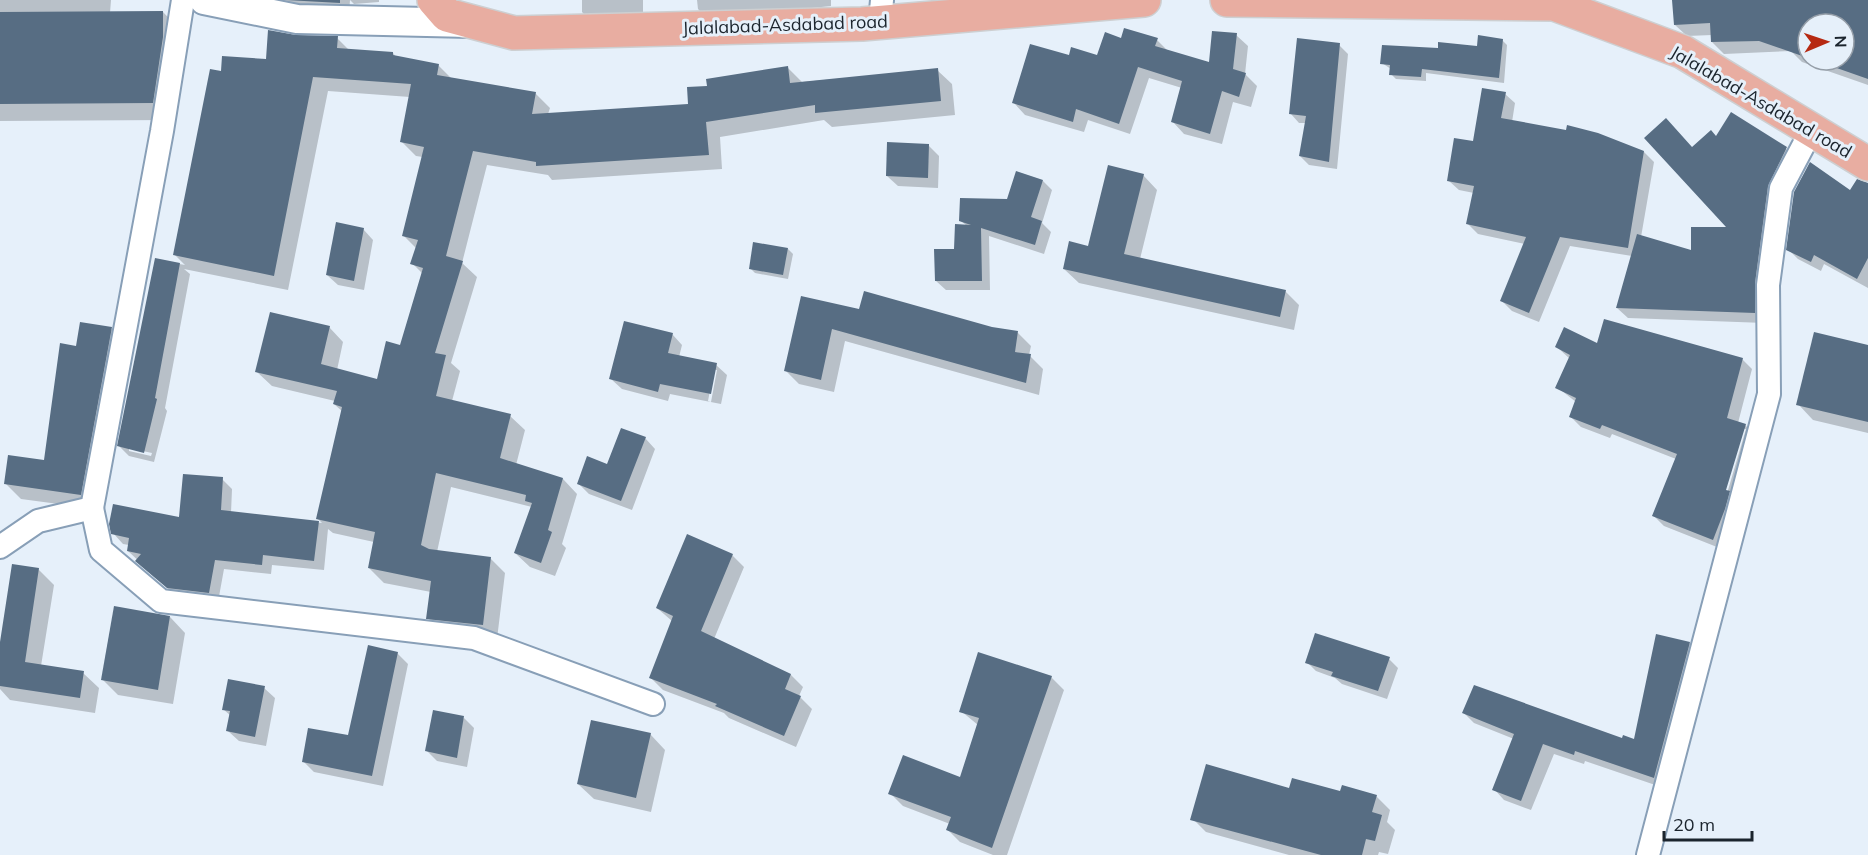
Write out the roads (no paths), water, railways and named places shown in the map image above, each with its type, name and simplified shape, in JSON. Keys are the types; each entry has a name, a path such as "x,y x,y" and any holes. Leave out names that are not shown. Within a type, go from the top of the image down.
{"main road":[{"name":"Jalalabad-Asdabad road","path":"434,0 447,15 514,33 881,11 1144,0"},
{"name":"Jalalabad-Asdabad road","path":"1227,0 1554,4 1601,11 1683,52 1868,164"}],"street":[{"path":"183,0 162,131 92,508 101,550 160,602 474,638 653,704"},
{"path":"204,0 297,19 478,24"},
{"path":"1648,855 1769,394 1768,285 1781,188 1811,131"},
{"path":"0,548 39,521 92,508"}]}
